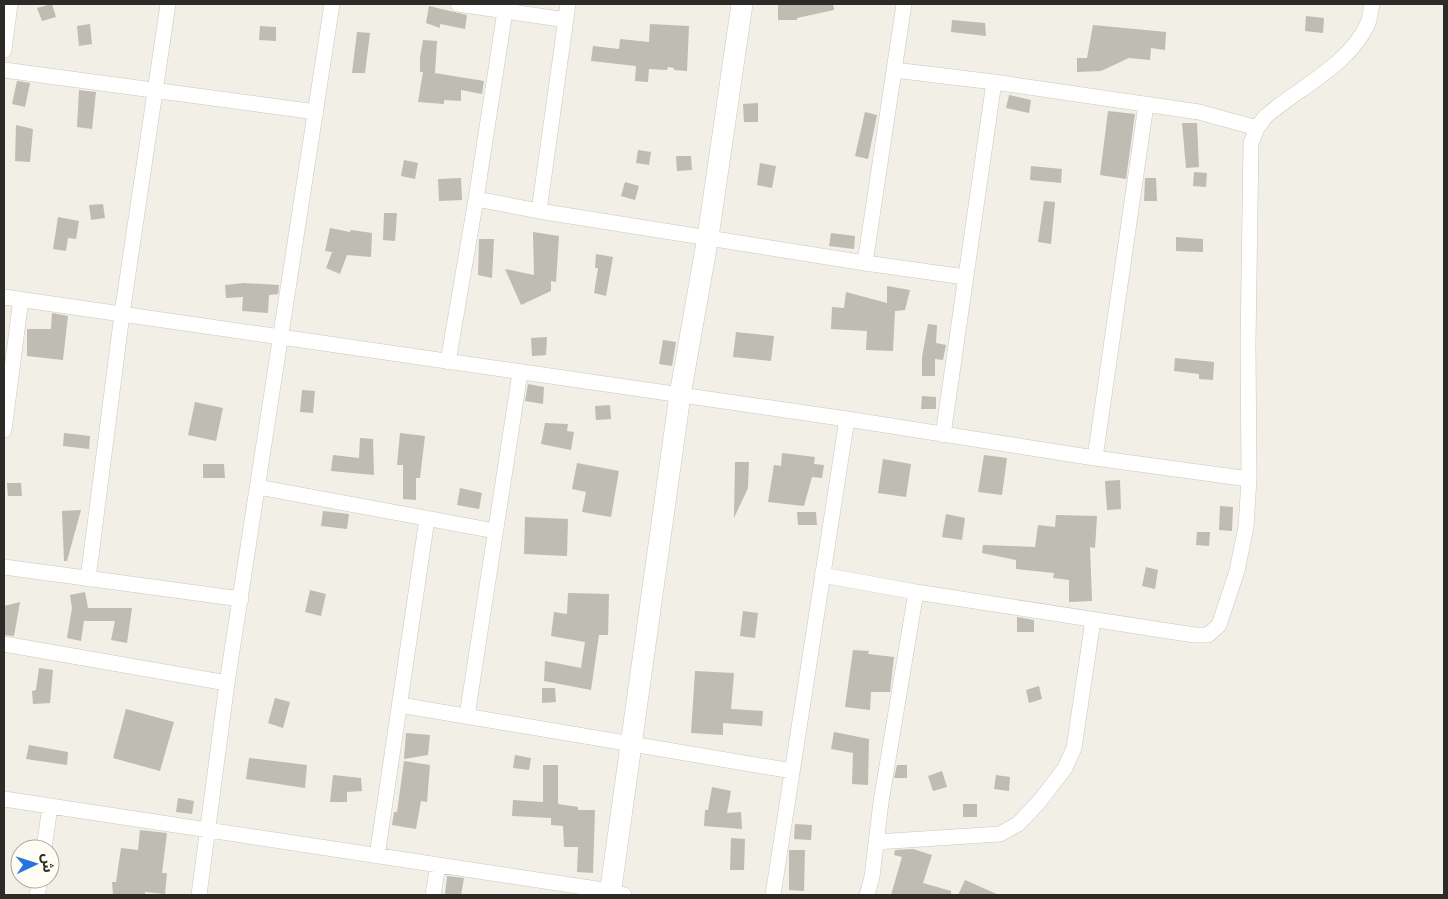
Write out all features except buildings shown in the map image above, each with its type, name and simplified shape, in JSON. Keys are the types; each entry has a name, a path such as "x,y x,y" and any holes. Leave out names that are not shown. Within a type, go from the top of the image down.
{"street":[{"path":"4,50 10,4"},
{"path":"88,579 122,314 168,4"},
{"path":"199,895 228,682 332,4"},
{"path":"458,4 566,20"},
{"path":"539,211 568,4"},
{"path":"4,799 615,894 630,743 680,395 708,237 742,4"},
{"path":"865,263 904,4"},
{"path":"822,575 916,592 1194,636 1208,635 1219,625 1237,571 1246,527 1249,479 1249,210 1251,143 1264,117 1343,58 1368,23 1372,4"},
{"path":"448,362 476,199 505,10"},
{"path":"4,70 316,112"},
{"path":"894,70 994,82 1199,112 1257,128"},
{"path":"943,435 994,82"},
{"path":"1095,458 1146,105"},
{"path":"476,199 539,211 865,263 965,276"},
{"path":"4,297 1249,479"},
{"path":"4,430 21,299"},
{"path":"467,716 520,373"},
{"path":"773,895 847,419"},
{"path":"258,487 495,531"},
{"path":"377,856 427,519"},
{"path":"4,567 241,599"},
{"path":"867,895 872,877 883,792 916,592"},
{"path":"876,842 1000,834 1018,824 1039,802 1065,768 1074,748 1093,620"},
{"path":"4,644 228,682"},
{"path":"400,705 792,771"},
{"path":"45,839 50,806"},
{"path":"434,895 438,865"}]}
